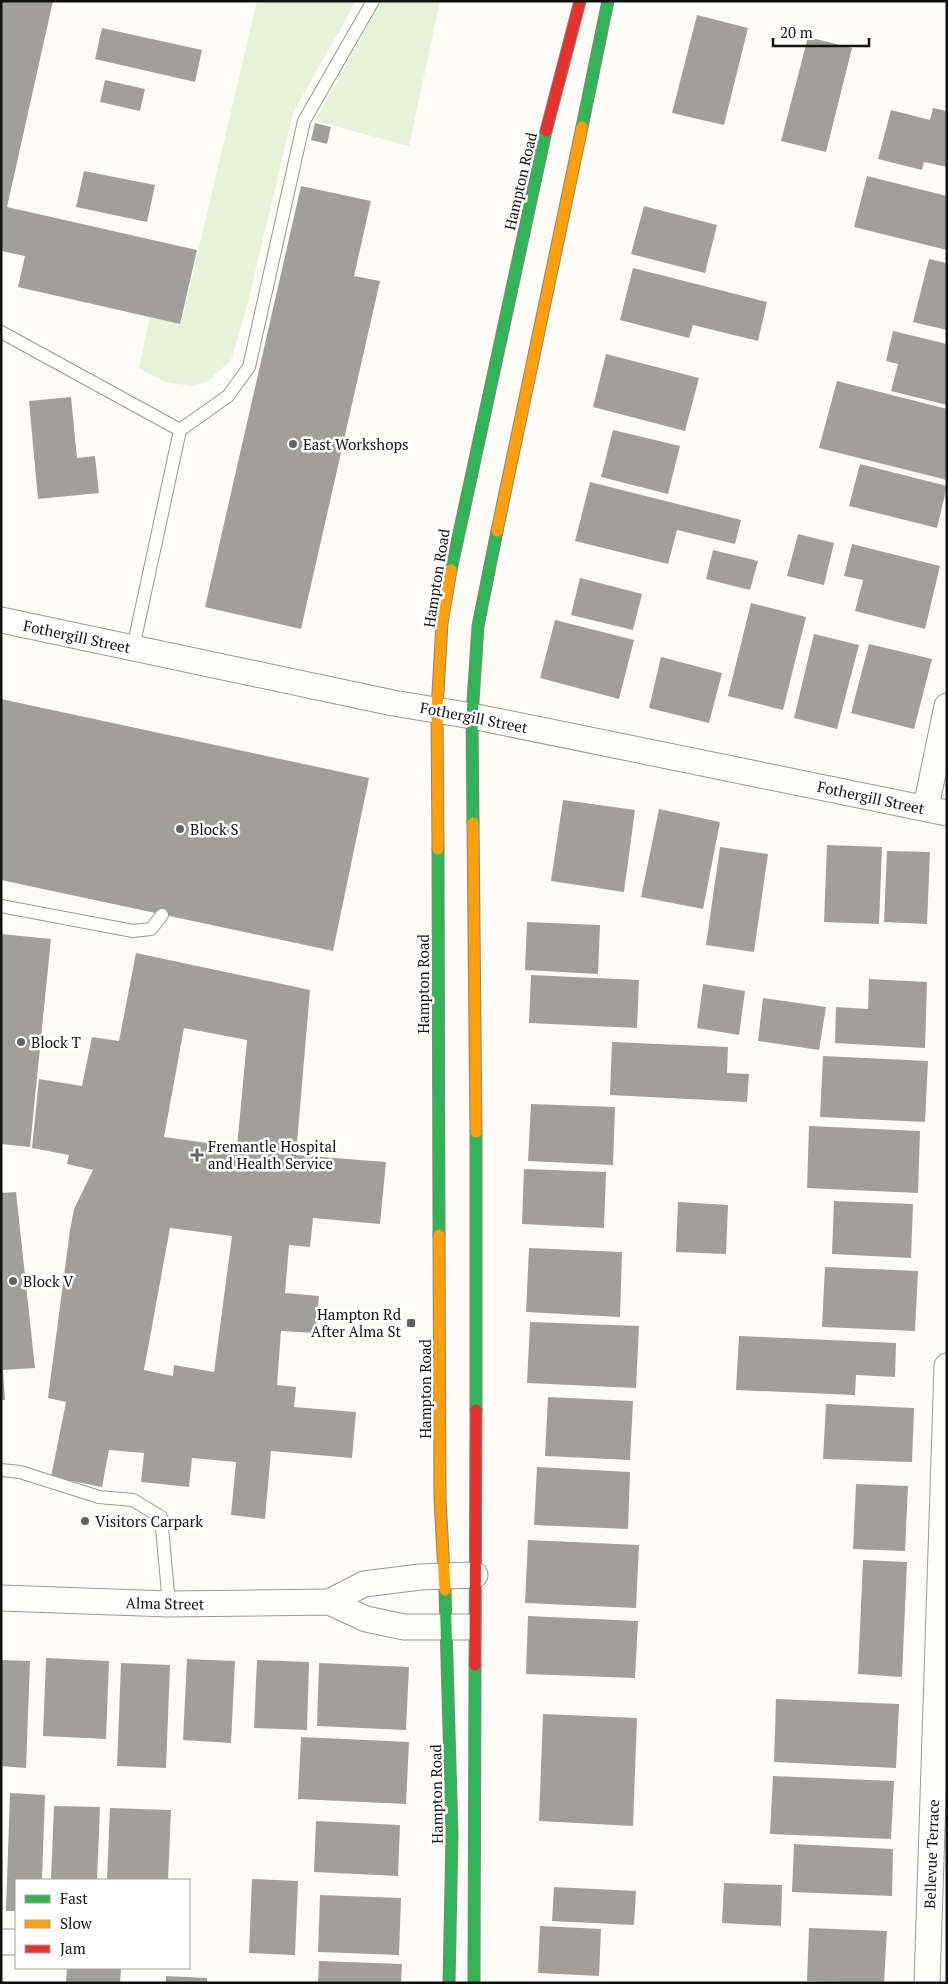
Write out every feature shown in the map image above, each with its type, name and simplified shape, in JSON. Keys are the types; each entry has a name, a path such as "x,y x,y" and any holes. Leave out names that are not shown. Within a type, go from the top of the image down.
{"main road":[{"name":"Hampton Road","path":"450,1983 452,1835 440,1499 438,710 442,623 456,544 538,162 580,1"},
{"path":"474,1983 476,1129 472,716 478,626 608,1"}],"street":[{"name":"Fothergill Street","path":"1,620 936,810"},
{"path":"936,810 947,706"},
{"name":"Bellevue Terrace","path":"927,1983 947,1366"},
{"name":"Alma Street","path":"329,1602 364,1584 443,1576 475,1575"},
{"name":"Alma Street","path":"1,1598 168,1604 329,1602 366,1619 404,1627 476,1628"},
{"path":"1,1942 15,1942"}],"lane":[{"path":"133,648 180,430 228,396 249,367 304,121 373,1"},
{"path":"1,332 180,430"},
{"path":"1,906 133,931 151,929 162,915"},
{"path":"1,1470 20,1472 99,1497 133,1500 161,1517 168,1604"}],"green space":[{"path":"257,1 356,1 293,113 247,306 231,360 208,381 193,386 165,382 139,368 150,317 181,324"},
{"path":"381,1 440,1 409,146 315,121"}],"building":[{"path":"1,1 53,1 7,207 197,250 180,324 18,287 25,256 1,251"},
{"path":"697,15 748,28 724,125 672,113"},
{"path":"102,28 202,50 195,82 95,59"},
{"path":"808,37 852,48 826,152 781,141"},
{"path":"105,80 145,89 140,111 100,102"},
{"path":"933,108 947,111 947,167 924,162 922,170 878,159 891,110 930,120"},
{"path":"315,123 331,127 327,144 311,140"},
{"path":"84,171 155,185 147,222 76,207"},
{"path":"867,176 947,196 947,250 854,227"},
{"name":"East Workshops","path":"301,186 371,201 354,276 380,281 301,629 205,607"},
{"path":"644,206 717,225 705,273 631,254"},
{"path":"929,259 947,263 947,330 913,322"},
{"path":"633,268 767,302 758,341 693,325 689,338 620,320"},
{"path":"893,331 947,344 947,405 891,391 898,364 886,361"},
{"path":"606,354 699,378 685,431 593,407"},
{"path":"837,381 947,409 947,480 819,448"},
{"path":"71,397 77,458 95,456 99,493 38,499 29,401"},
{"path":"613,430 680,446 668,494 601,477"},
{"path":"860,464 947,486 937,528 849,506"},
{"path":"590,482 741,520 735,544 677,530 668,564 575,541"},
{"path":"798,534 834,543 824,585 787,576"},
{"path":"852,544 940,566 925,629 855,611 863,580 844,576"},
{"path":"713,550 758,561 750,590 706,579"},
{"path":"580,578 642,594 633,630 571,615"},
{"path":"751,603 806,617 783,710 728,696"},
{"path":"555,620 634,640 619,699 540,678"},
{"path":"814,634 859,645 837,729 794,718"},
{"path":"869,644 932,659 914,729 851,713"},
{"path":"661,657 722,673 709,723 649,708"},
{"name":"Block S","path":"1,699 369,778 333,951 1,880"},
{"path":"563,800 635,810 624,892 551,881"},
{"path":"659,809 720,822 703,909 641,897"},
{"path":"827,845 882,847 879,924 824,922"},
{"path":"720,847 768,854 754,952 706,945"},
{"path":"887,851 930,852 927,924 884,922"},
{"path":"527,922 600,925 598,974 525,970"},
{"name":"Block T","path":"1,934 51,939 30,1147 1,1144"},
{"path":"136,953 310,990 296,1155 386,1162 380,1224 313,1218 310,1247 289,1245 285,1293 319,1296 316,1333 281,1331 277,1385 296,1387 294,1407 356,1412 352,1458 271,1451 265,1519 231,1515 236,1462 192,1458 189,1487 141,1482 144,1453 109,1450 102,1487 51,1477 66,1402 48,1398 70,1230 74,1209 93,1170 67,1164 69,1155 32,1148 39,1079 82,1086 92,1037 119,1041","holes":["184,1028 247,1040 237,1147 164,1137","170,1228 232,1236 214,1372 174,1365 173,1376 144,1370"]},
{"path":"531,975 639,980 637,1028 529,1023"},
{"path":"869,979 927,982 925,1048 835,1043 836,1007 868,1009"},
{"path":"703,984 745,991 739,1035 697,1028"},
{"path":"763,998 826,1007 819,1050 758,1041"},
{"path":"612,1042 728,1047 727,1073 749,1074 747,1102 610,1095"},
{"path":"823,1056 928,1061 925,1122 820,1117"},
{"path":"531,1104 615,1107 613,1165 528,1161"},
{"path":"809,1126 920,1131 918,1193 807,1188"},
{"path":"524,1169 606,1172 604,1228 522,1224"},
{"name":"Block V","path":"16,1192 35,1368 3,1370 5,1400 1,1400 1,1193"},
{"path":"834,1201 913,1204 911,1258 832,1254"},
{"path":"678,1202 728,1205 726,1254 676,1252"},
{"path":"529,1248 622,1252 620,1317 526,1312"},
{"path":"825,1267 918,1271 915,1331 822,1327"},
{"path":"530,1322 639,1326 636,1388 527,1383"},
{"path":"739,1336 896,1343 895,1377 856,1375 855,1395 736,1390"},
{"path":"548,1397 633,1401 630,1460 545,1456"},
{"path":"826,1404 914,1408 912,1462 823,1459"},
{"path":"537,1467 630,1472 628,1529 534,1525"},
{"path":"856,1484 908,1486 905,1551 853,1549"},
{"path":"528,1540 639,1545 636,1608 525,1603"},
{"path":"863,1560 907,1562 902,1677 858,1674"},
{"path":"528,1616 638,1621 635,1678 526,1674"},
{"path":"46,1658 109,1661 106,1739 43,1736"},
{"path":"187,1659 235,1661 231,1743 183,1740"},
{"path":"1,1660 30,1661 26,1768 1,1766"},
{"path":"257,1660 309,1662 307,1730 254,1728"},
{"path":"121,1663 170,1665 166,1768 117,1766"},
{"path":"319,1663 409,1667 406,1730 317,1726"},
{"path":"776,1699 899,1704 896,1768 774,1762"},
{"path":"543,1714 637,1718 633,1826 539,1821"},
{"path":"301,1737 409,1742 406,1804 298,1799"},
{"path":"773,1776 894,1781 891,1839 770,1834"},
{"path":"10,1793 45,1795 42,1879 15,1879 15,1911 6,1911"},
{"path":"54,1806 100,1807 97,1879 51,1879"},
{"path":"110,1808 171,1810 168,1879 107,1879"},
{"path":"316,1821 400,1825 398,1876 314,1872"},
{"path":"794,1844 893,1849 892,1896 792,1892"},
{"path":"252,1879 298,1881 295,1955 249,1953"},
{"path":"724,1883 782,1885 781,1926 722,1923"},
{"path":"554,1887 636,1891 634,1925 552,1921"},
{"path":"320,1895 401,1898 399,1955 318,1952"},
{"path":"540,1926 601,1929 599,1976 538,1973"},
{"path":"809,1928 887,1931 884,1983 807,1981"},
{"path":"319,1961 402,1964 401,1983 318,1983"},
{"path":"67,1969 121,1969 120,1983 66,1983"},
{"path":"166,1976 207,1978 207,1983 166,1983"}],"traffic: fast":[{"path":"582,127 608,1"},
{"path":"451,570 546,131"},
{"path":"473,823 472,716 478,626 497,531"},
{"path":"438,849 439,1235"},
{"path":"476,1132 476,1410"},
{"path":"445,1590 452,1835 449,1983"},
{"path":"474,1983 475,1665"}],"traffic: slow":[{"path":"497,531 582,127"},
{"path":"438,849 437,710 442,623 451,570"},
{"path":"473,823 476,1132"},
{"path":"439,1235 440,1499 445,1590"}],"traffic: jam":[{"path":"546,131 580,1"},
{"path":"475,1665 476,1410"}],"place":[{"name":"East Workshops","path":"293,444"},
{"name":"Block S","path":"180,829"},
{"name":"Block T","path":"21,1042"},
{"name":"Fremantle Hospital and Health Service","path":"197,1155"},
{"name":"Block V","path":"13,1281"},
{"name":"Hampton Rd After Alma St","path":"411,1323"},
{"name":"Visitors Carpark","path":"85,1521"}]}
